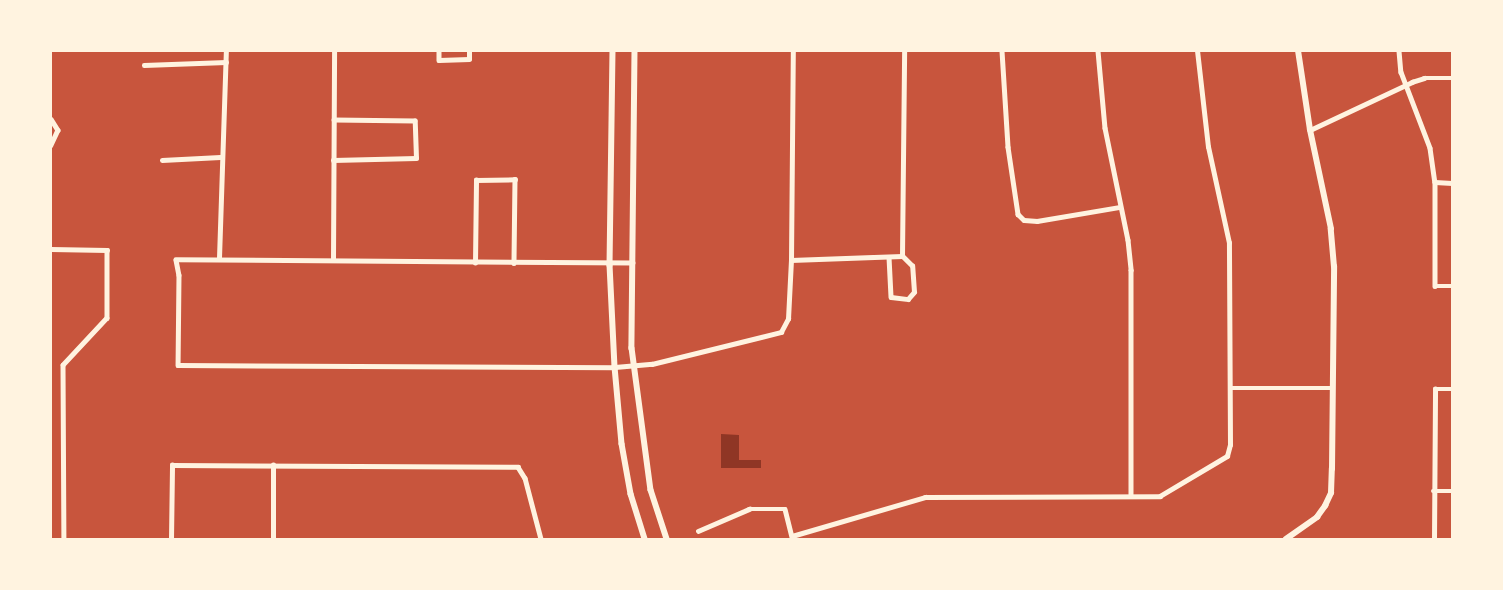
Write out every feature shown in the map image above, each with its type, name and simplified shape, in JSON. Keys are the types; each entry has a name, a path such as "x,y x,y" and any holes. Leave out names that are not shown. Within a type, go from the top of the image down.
{"street":[{"path":"219,258 220,157 226,51"},
{"path":"332,260 334,51"},
{"path":"439,51 439,60 469,59 469,51"},
{"path":"613,51 610,265 616,367 622,444 631,494 645,539"},
{"path":"635,51 634,365 651,490 666,539"},
{"path":"633,263 610,265 219,258 176,260 178,275 178,365 616,367 634,365 782,332 788,319 791,260 793,51"},
{"path":"889,257 891,297 908,299 914,292 912,266 902,256 904,51"},
{"path":"1002,51 1008,147 1018,214 1024,220 1037,221 1120,207"},
{"path":"1098,51 1105,128 1131,270 1131,496"},
{"path":"698,531 750,509 785,509 792,537 925,497 1131,496 1169,493 1227,456 1230,445 1231,388 1229,243 1208,147 1197,51"},
{"path":"1286,539 1317,517 1330,493 1333,388 1334,267 1331,229 1310,130 1298,51"},
{"path":"1399,51 1401,72 1430,148 1435,182 1435,286 1452,286"},
{"path":"144,65 226,62"},
{"path":"1310,130 1406,84 1424,78 1452,78"},
{"path":"51,119 58,130 51,145"},
{"path":"333,160 416,158 415,121 334,120"},
{"path":"162,160 220,157"},
{"path":"475,263 476,180 515,179 514,263"},
{"path":"1435,182 1452,183"},
{"path":"51,249 107,250 107,318 64,365 64,539"},
{"path":"791,260 902,256"},
{"path":"1231,388 1333,388"},
{"path":"1434,539 1435,389 1452,389"},
{"path":"171,539 172,465 518,467 525,478 541,539"},
{"path":"273,465 273,539"},
{"path":"1433,491 1452,492"}],"shaded area":[{"path":"721,434 739,435 739,460 761,460 761,468 721,468"}]}
